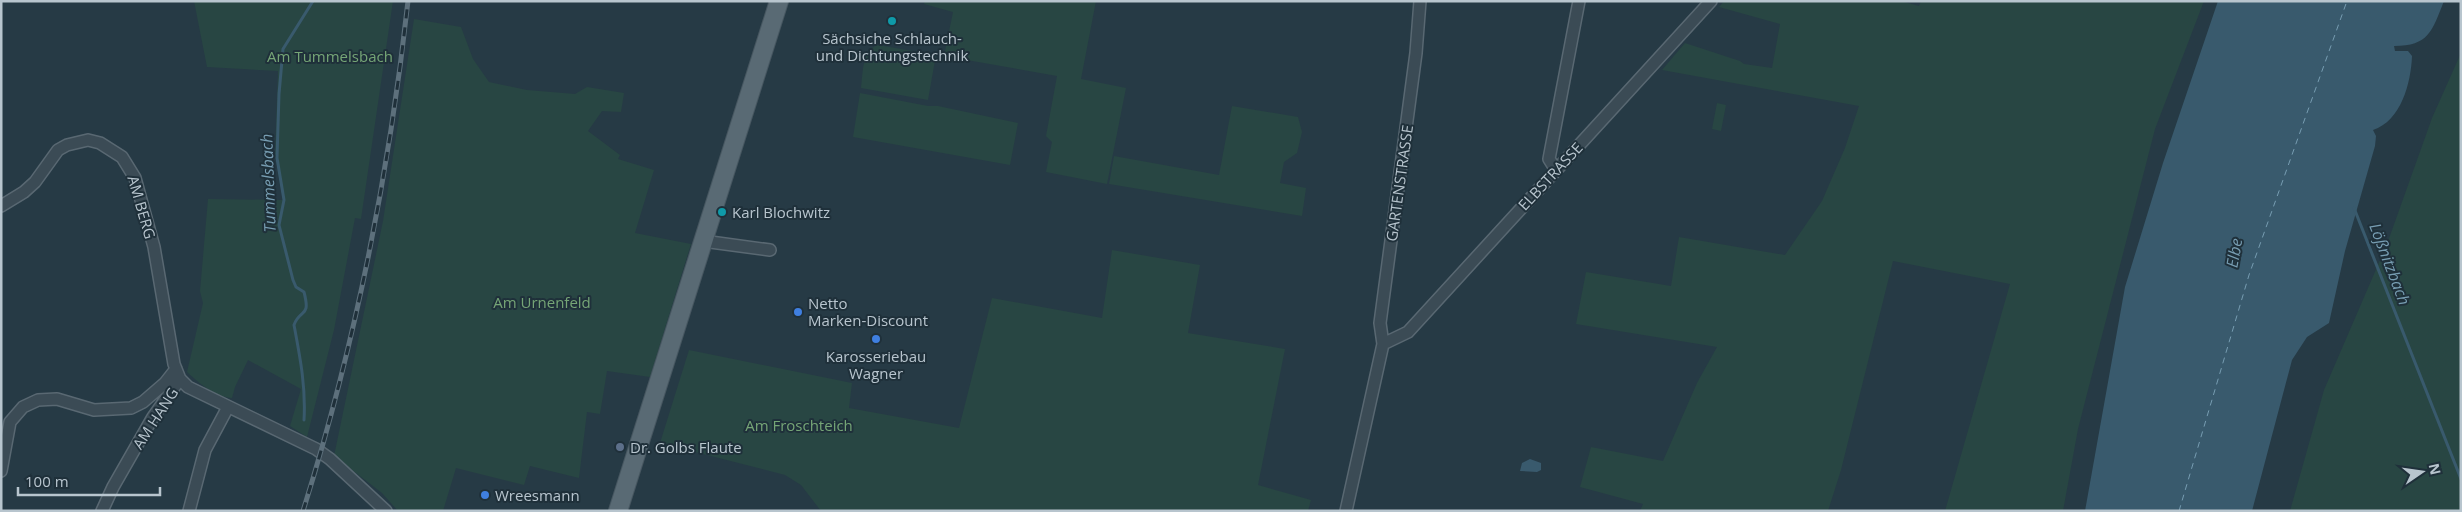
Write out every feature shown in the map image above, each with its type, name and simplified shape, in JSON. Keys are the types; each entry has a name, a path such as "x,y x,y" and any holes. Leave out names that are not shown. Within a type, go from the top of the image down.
{"main road":[{"path":"618,511 779,1"}],"street":[{"name":"GARTENSTRASSE","path":"1346,511 1383,344 1380,323 1415,62 1420,1"},
{"path":"1556,170 1549,159 1579,1"},
{"name":"ELBSTRASSE","path":"1383,344 1408,332 1711,1"},
{"name":"AM BERG","path":"1,206 29,187 58,150 67,145 88,140 100,143 122,157 135,178 152,238 178,374"},
{"path":"703,241 770,250"},
{"path":"1,471 10,422 23,407 38,400 58,399 94,410 131,408 144,402 164,383 178,374 188,387 316,449 337,465 386,511"},
{"name":"AM HANG","path":"102,511 113,487 178,374"},
{"path":"189,511 205,450 228,407"}],"green space":[{"name":"Am Tummelsbach","path":"194,1 393,1 361,219 355,218 334,330 307,437 290,426 301,389 248,360 235,387 232,398 214,392 187,372 203,303 200,291 208,199 283,200 275,154 278,71 207,67"},
{"path":"925,1 1096,1 1081,79 1126,88 1107,184 1046,172 1052,142 1046,136 1057,76 944,56 953,12 924,4"},
{"path":"1724,1 1901,1 1919,6 1921,1 2204,1 2155,129 2078,429 2063,511 1945,511 2010,284 1893,261 1841,470 1828,511 1640,511 1643,504 1580,487 1591,447 1663,461 1697,383 1717,347 1576,324 1586,272 1671,286 1679,237 1785,255 1822,201 1845,148 1859,106 1662,70 1685,43 1744,64 1772,68 1780,24 1719,7"},
{"name":"Am Urnenfeld","path":"414,19 461,27 473,59 489,82 527,90 575,94 587,87 624,93 621,112 602,111 588,131 620,155 618,159 654,170 635,233 691,244 650,377 607,371 600,414 587,412 579,478 530,466 524,485 456,468 443,511 398,511 382,493 334,456 383,221"},
{"path":"878,45 936,55 928,100 861,88 866,56 873,47"},
{"path":"2461,53 2461,511 2290,511 2324,390 2387,244 2432,118"},
{"path":"860,93 928,106 938,106 1018,123 1010,165 853,137"},
{"path":"1717,103 1726,105 1721,131 1712,129"},
{"path":"1232,106 1298,117 1302,132 1297,153 1284,162 1280,183 1306,188 1302,216 1109,184 1114,156 1219,175"},
{"name":"Am Froschteich","path":"1112,250 1200,265 1188,333 1285,349 1258,485 1311,500 1308,511 821,511 801,485 785,475 660,443 689,350 852,383 849,408 959,428 992,298 1102,318"}],"water":[{"name":"Elbe","path":"2218,1 2444,1 2428,35 2415,43 2394,46 2395,51 2408,51 2412,56 2407,89 2403,100 2391,118 2373,130 2376,136 2375,146 2345,251 2329,323 2307,337 2292,360 2252,511 2085,511 2125,287 2163,163"},
{"path":"1530,459 1541,463 1541,470 1537,472 1520,471 1522,463"}],"waterway":[{"name":"Tummelsbach","path":"304,420 303,384 294,325 305,310 306,300 304,292 296,287 293,280 279,225 284,200 277,158 279,94 283,49 313,1"},
{"name":"Lößnitzbach","path":"2354,208 2461,479"}],"ferry route":[{"path":"2179,511 2249,275 2347,1"}],"railway":[{"path":"303,511 339,386 368,259 391,130 408,1"}],"place":[{"name":"Sächsiche Schlauch- und Dichtungstechnik","path":"892,21"},
{"name":"Karl Blochwitz","path":"722,212"},
{"name":"Netto Marken-Discount","path":"798,312"},
{"name":"Karosseriebau Wagner","path":"876,339"},
{"name":"Dr. Golbs Flaute","path":"620,447"},
{"name":"Wreesmann","path":"485,495"}]}
